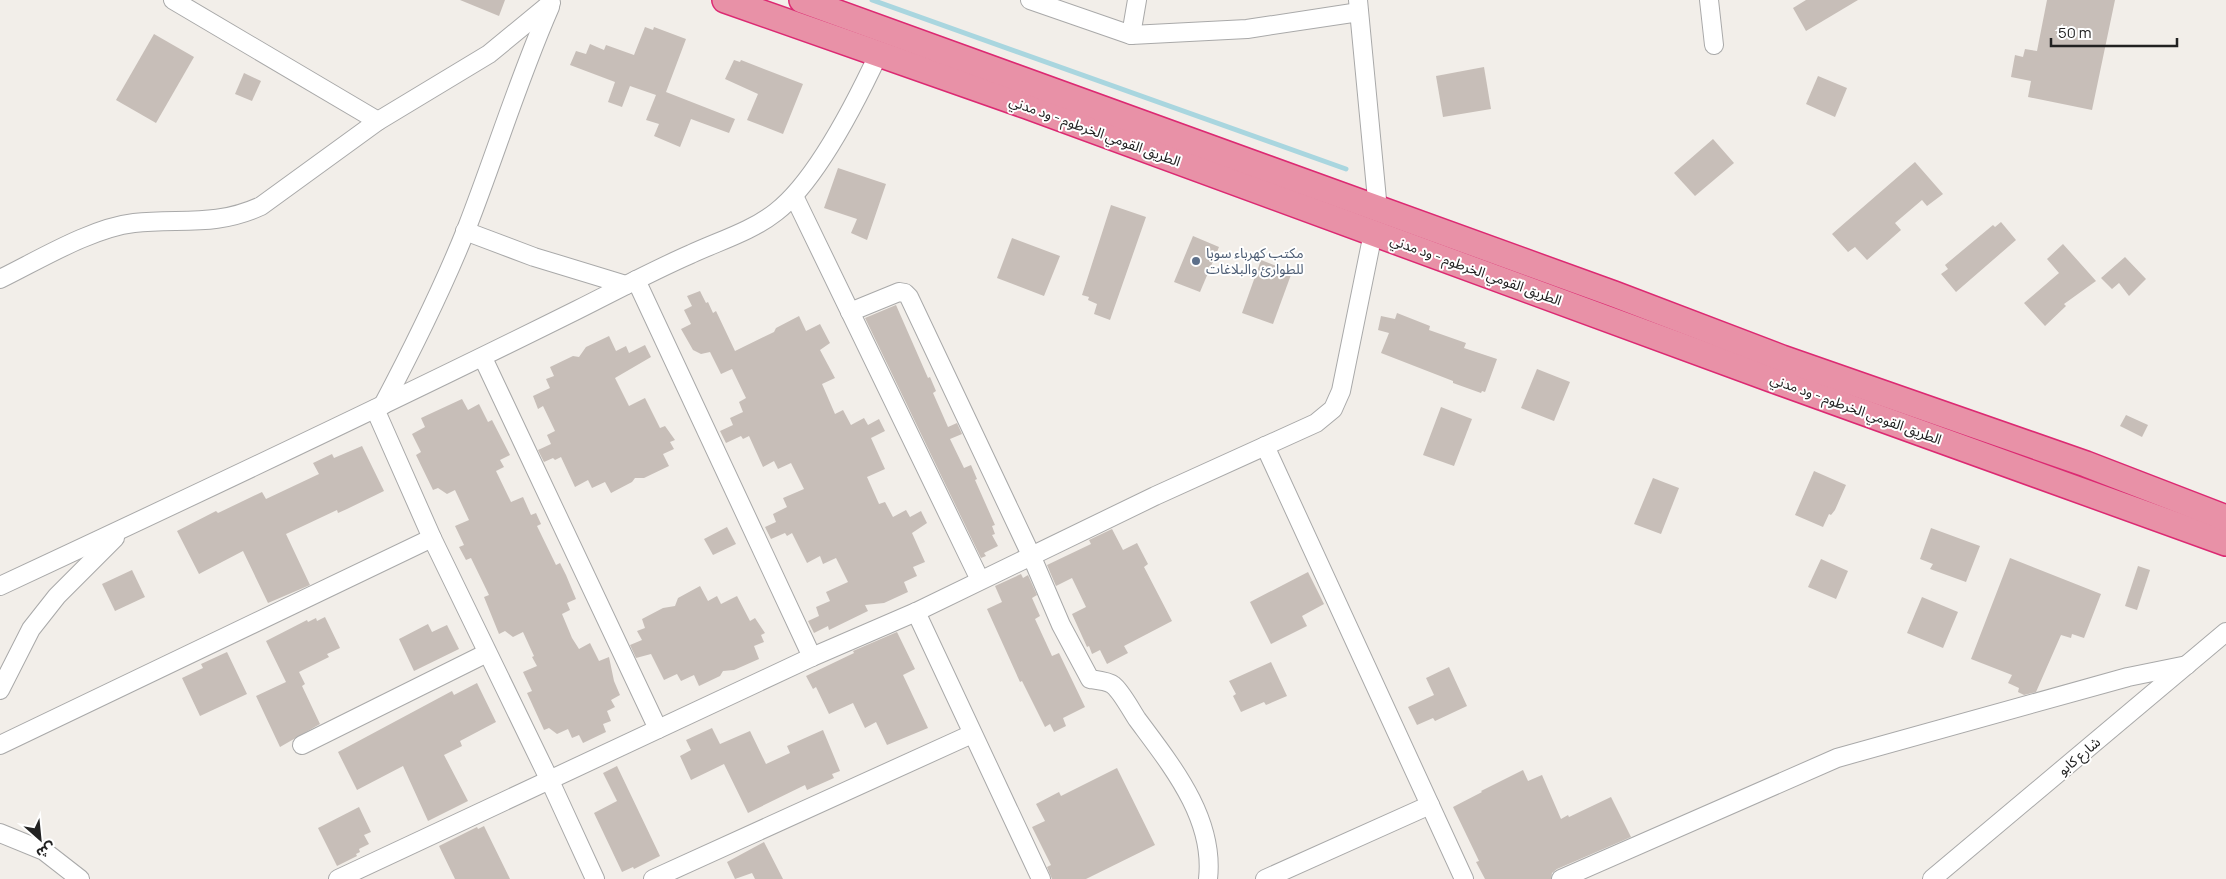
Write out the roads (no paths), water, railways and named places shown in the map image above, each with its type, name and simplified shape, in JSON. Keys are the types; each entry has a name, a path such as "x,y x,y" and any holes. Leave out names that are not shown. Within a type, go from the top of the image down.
{"highway":[{"name":"الطريق القومي الخرطوم - ود مدني","path":"725,0 1376,222 1614,294 1782,358 2086,464 2226,518"},
{"name":"الطريق القومي الخرطوم - ود مدني","path":"802,0 1376,222 2226,543"}],"street":[{"path":"172,0 378,121"},
{"path":"338,879 812,657 916,612 1031,555 1316,424 1333,409 1341,391 1376,222 1359,6 1246,29 1131,35 1030,0"},
{"path":"1131,35 1137,0"},
{"path":"1709,0 1714,45"},
{"path":"0,279 110,228 133,223 215,220 241,216 278,196 378,121 489,54 552,2"},
{"path":"552,2 524,67 465,231 438,295 379,407 432,538 550,781 595,879"},
{"path":"0,586 483,358 631,282 752,226 774,213 794,196 838,132 879,54"},
{"path":"794,196 980,580"},
{"path":"465,231 526,254 631,282 812,657"},
{"path":"850,312 899,292 905,292 1031,555 1061,625 1090,679 1112,684 1181,780 1200,820 1207,845 1208,879"},
{"path":"483,358 658,729"},
{"path":"1265,446 1464,879"},
{"path":"0,690 31,630 57,596 124,528"},
{"path":"0,744 432,538"},
{"path":"916,612 1041,879"},
{"name":"شارع كابو","path":"1932,879 2226,632"},
{"path":"302,745 487,653"},
{"path":"1561,879 1837,758 2128,677 2187,665"},
{"path":"653,879 972,734"},
{"path":"1266,879 1430,805"},
{"path":"0,833 44,852 80,879"}],"waterway":[{"path":"872,0 1346,169"}],"place":[{"name":"مكتب كهرباء سوبا للطوارئ والبلاغات","path":"1196,261"}]}
